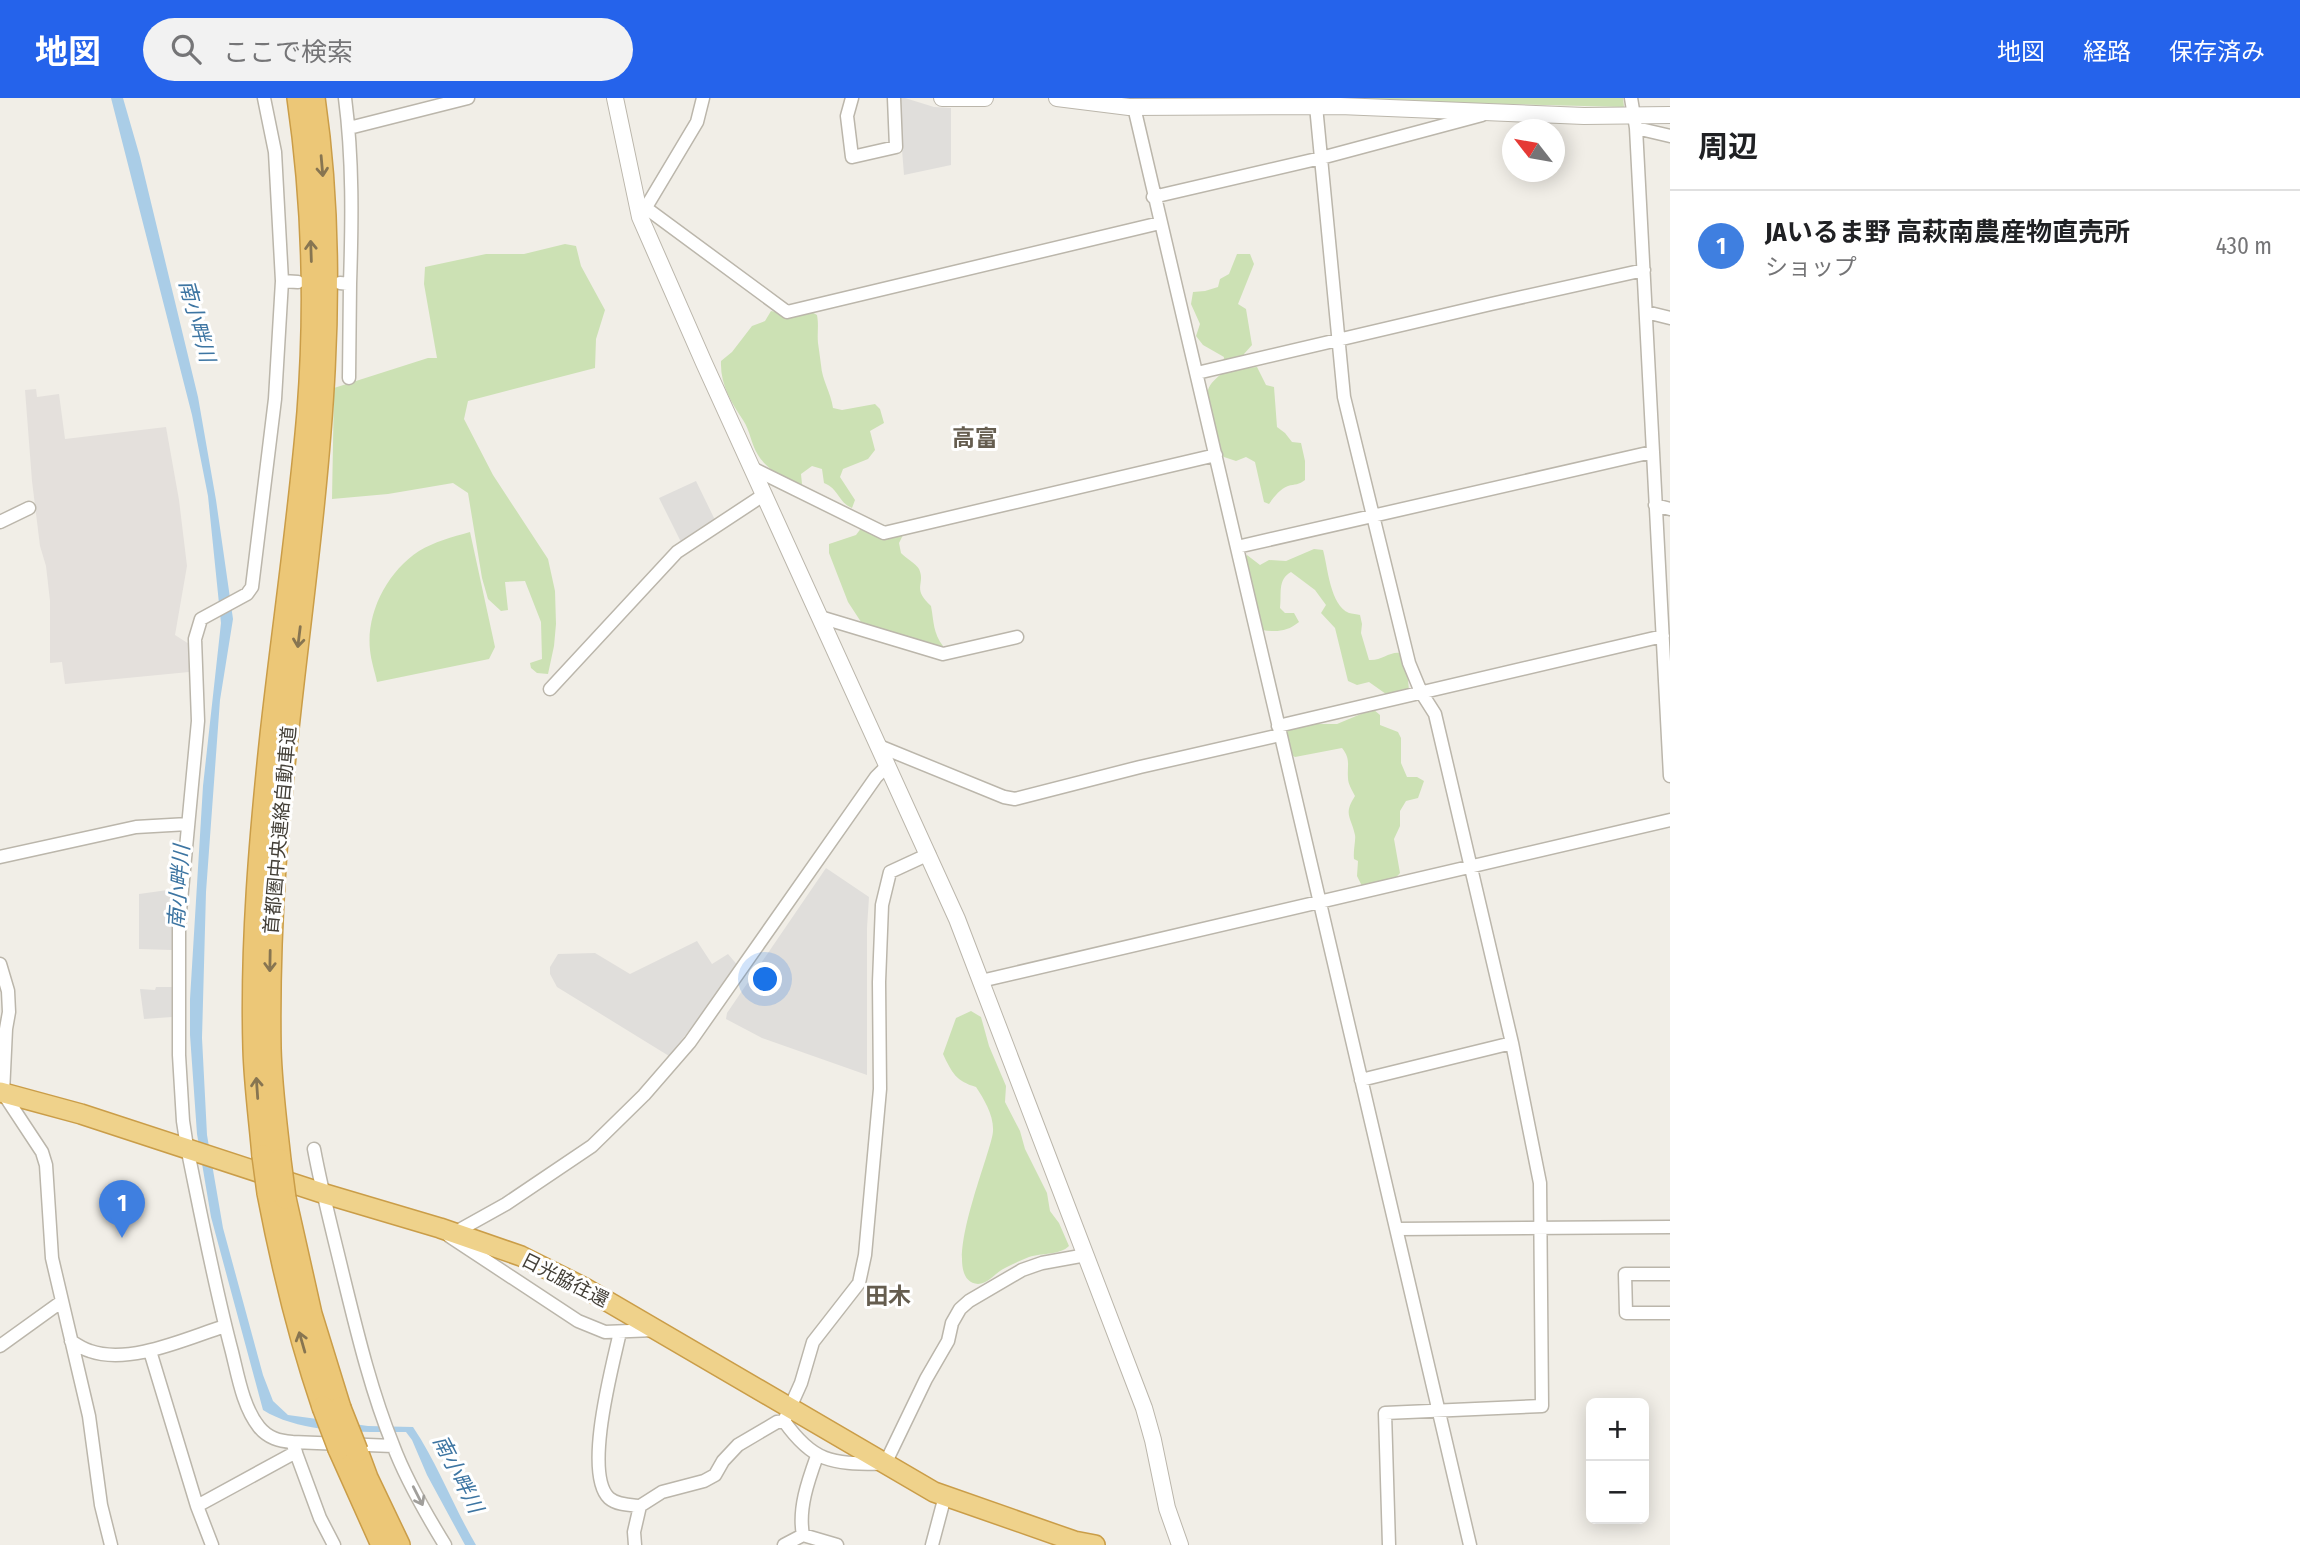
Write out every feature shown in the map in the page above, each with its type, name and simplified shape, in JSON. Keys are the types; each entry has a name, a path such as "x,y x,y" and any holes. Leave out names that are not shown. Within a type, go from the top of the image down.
{"highway":[{"name":"首都圏中央連絡自動車道","path":"298,98 309,213 311,332 308,411 271,734 258,891 254,1051 277,1195 279,1251 296,1320 348,1450 382,1545"},
{"name":"首都圏中央連絡自動車道","path":"271,1158 273,903 285,760 317,474 327,332 326,213 314,98"},
{"name":"日光脇往還","path":"2,1092 81,1114 521,1256 555,1271 655,1330 787,1415 934,1492 1073,1541 1095,1545"},
{"name":"首都圏中央連絡自動車道","path":"348,1450 367,1478 399,1545"}],"street":[{"path":"264,98 275,152 282,281 275,399 254,582 250,591 242,597 206,615 198,625 195,639 198,721 179,922 179,1042 183,1121 191,1149 225,1326 239,1381 251,1414 260,1428 268,1436 294,1447 393,1446"},
{"path":"345,98 349,128 352,230 345,283 349,378"},
{"path":"349,128 468,98"},
{"path":"615,98 643,212 752,468 929,854 981,981 1144,1408 1167,1507 1180,1545"},
{"path":"643,212 697,122 703,98"},
{"path":"852,98 847,116 852,157 896,147 894,98"},
{"path":"942,98 985,98"},
{"path":"1057,98 1129,104 1316,106 1493,112 1635,123 1670,136"},
{"path":"1631,98 1635,123 1644,270 1670,776"},
{"path":"1129,104 1197,373 1470,1545"},
{"path":"1316,106 1343,397 1409,663 1421,692 1435,714 1512,1043 1540,1183 1542,1406 1385,1413 1389,1545"},
{"path":"1153,197 1321,158 1493,112"},
{"path":"1635,123 1670,115"},
{"path":"643,212 787,312 1160,223"},
{"path":"1197,373 1644,270"},
{"path":"282,281 298,282"},
{"path":"1646,312 1670,318"},
{"path":"1237,547 1652,452"},
{"path":"752,468 884,533 1216,455"},
{"path":"550,689 677,552 765,494"},
{"path":"1655,506 1670,509"},
{"path":"0,522 29,509"},
{"path":"820,617 943,654 1017,638"},
{"path":"879,746 1014,799 1421,692 1662,636"},
{"path":"655,1330 605,1332 578,1321 456,1243 447,1231 506,1204 592,1146 644,1095 690,1042 876,778 888,765"},
{"path":"981,981 1670,820"},
{"path":"0,857 136,827 188,824"},
{"path":"621,1332 598,1442 603,1486 608,1498 618,1503 640,1506 662,1492 704,1481 715,1475 723,1461 738,1445 787,1415 813,1342 859,1283 866,1255 880,1089 878,982 882,905 890,872 929,854"},
{"path":"0,964 8,991 9,1012 2,1092 43,1152 52,1258 89,1416 101,1505 111,1545"},
{"path":"1361,1080 1512,1043"},
{"path":"314,1149 322,1193 354,1321 383,1416 393,1446 445,1545"},
{"path":"1397,1229 1670,1227"},
{"path":"787,1415 798,1441 817,1456 848,1464 885,1464 926,1379 948,1341 952,1322 960,1309 1022,1270 1042,1263 1086,1255"},
{"path":"1670,1274 1625,1274 1626,1313 1670,1313"},
{"path":"0,1346 61,1302"},
{"path":"71,1341 91,1352 106,1355 150,1350 225,1326"},
{"path":"150,1350 197,1506 212,1545"},
{"path":"197,1506 294,1447"},
{"path":"294,1447 320,1518 334,1545"},
{"path":"803,1535 801,1525 806,1488 817,1456"},
{"path":"932,1545 945,1496"},
{"path":"635,1545 634,1532 640,1506"},
{"path":"784,1545 803,1535 837,1545"}],"shaded area":[{"path":"898,98 934,107 951,108 951,165 904,175"},
{"path":"36,389 37,397 59,394 65,439 166,427 187,566 175,635 189,644 189,672 65,684 62,662 50,663 50,601 32,481 25,390"},
{"path":"696,481 715,520 681,542 659,498"},
{"path":"826,868 869,897 867,1075 762,1038 726,1019 727,1013"},
{"path":"175,889 172,950 139,949 139,894"},
{"path":"697,941 712,964 728,954 739,967 669,1056 557,987 550,974 550,967 558,954 595,953 630,974"},
{"path":"156,987 173,987 172,1017 144,1019 140,989 155,990"}],"green space":[{"path":"1262,98 1623,98 1624,107"},
{"path":"565,244 576,246 581,266 605,310 596,339 595,368 468,401 464,419 493,475 548,559 555,591 556,624 548,674 537,673 531,668 530,663 542,659 541,622 525,581 505,582 508,610 501,611 488,599 468,493 453,483 388,494 332,499 334,388 428,358 437,358 424,284 425,267 486,254 524,254"},
{"path":"1237,254 1250,254 1254,264 1238,304 1246,309 1252,345 1244,354 1241,365 1246,368 1257,367 1266,385 1274,387 1277,427 1292,442 1301,443 1305,461 1305,480 1282,489 1269,504 1264,502 1255,462 1246,457 1236,461 1221,456 1207,397 1210,385 1222,373 1224,357 1203,345 1196,336 1200,324 1191,304 1193,292 1218,287 1220,279 1229,274"},
{"path":"808,310 817,315 822,371 833,408 842,410 875,404 880,409 884,423 870,431 875,450 868,459 843,469 840,477 855,500 852,508 824,483 822,469 812,466 801,474 802,484 783,478 766,465 756,451 722,377 721,361 732,352 752,326 765,321 771,311 786,314"},
{"path":"862,527 903,535 899,543 901,553 919,569 920,590 931,606 936,632 943,646 937,647 863,625 848,602 829,553 829,544 856,535"},
{"path":"470,532 495,647 489,659 377,682 371,654 371,622 388,582 397,570 419,551 437,542"},
{"path":"1314,549 1323,550 1338,602 1349,613 1360,615 1361,633 1369,660 1401,653 1409,690 1386,694 1369,682 1357,685 1348,681 1335,628 1321,613 1326,605 1315,590 1291,572 1282,583 1280,608 1285,613 1294,613 1299,622 1281,631 1262,630 1243,561 1247,555 1260,565 1269,560 1286,561"},
{"path":"1373,709 1380,715 1380,725 1398,732 1401,738 1401,763 1407,777 1417,777 1424,781 1418,798 1406,801 1400,811 1400,826 1394,839 1400,873 1392,882 1362,886 1357,876 1358,861 1354,859 1355,835 1349,812 1355,796 1349,782 1345,752 1342,748 1295,757 1290,754 1286,742 1287,729 1311,724 1337,724"},
{"path":"971,1011 981,1017 989,1046 1006,1086 1005,1102 1047,1193 1050,1211 1059,1223 1069,1246 1061,1251 1023,1259 978,1284 966,1277 962,1262 964,1240 993,1125 988,1108 976,1087 955,1075 943,1054 956,1018"}],"water":[{"path":"111,98 123,98 140,157 198,397 233,619 220,700 206,892 202,1038 207,1135 223,1228 263,1375 273,1401 288,1415 368,1426 413,1427 476,1545 465,1545 406,1432 313,1428 278,1418 263,1410 211,1217 197,1134 190,999 203,786 221,623 208,496 192,415"}],"place":[{"name":"JAいるま野 高萩南農産物直売所","path":"122,1238"}],"district":[{"name":"高富","path":"975,438"},
{"name":"田木","path":"888,1296"}],"water label":[{"name":"南小畔川","path":"197,321"},
{"name":"南小畔川","path":"179,887"},
{"name":"南小畔川","path":"458,1474"}]}
